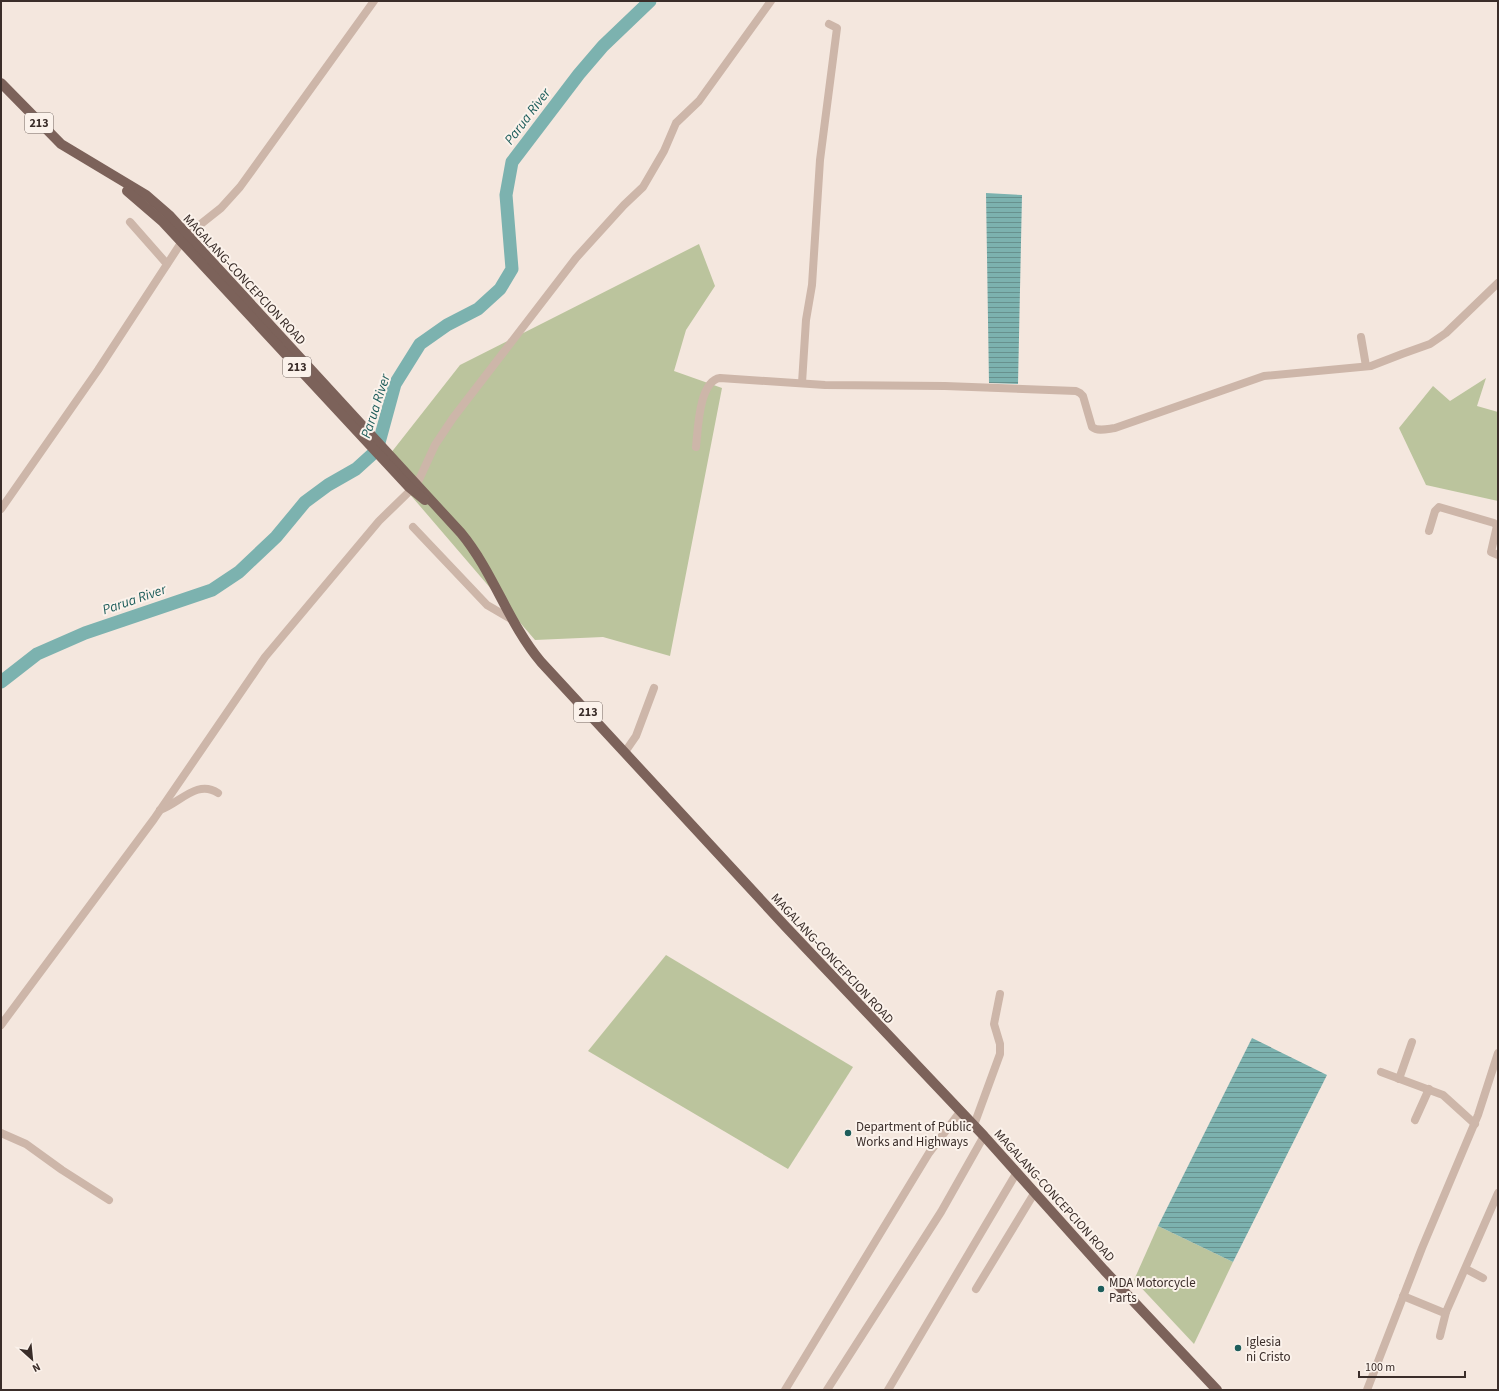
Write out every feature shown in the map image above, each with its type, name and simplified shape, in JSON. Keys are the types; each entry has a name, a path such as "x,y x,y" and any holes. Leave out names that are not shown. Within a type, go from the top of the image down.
{"main road":[{"name":"MAGALANG-CONCEPCION ROAD","path":"1,83 61,144 155,202 170,215 186,241 413,485 455,526 475,551 511,619 527,645 541,662 786,927 960,1112 974,1125 1094,1258 1217,1390"}],"street":[{"path":"1,509 86,387 167,264 186,241 221,208 240,187 374,1"},
{"path":"1,1025 160,810 265,657 365,537 413,485 446,428 576,258 624,205 643,187 664,151 676,123 699,102 771,1"},
{"path":"802,383 806,320 812,285 820,160 837,28 829,24"},
{"path":"130,222 167,264"},
{"path":"696,447 703,396 708,384 712,380 720,378 802,383 1076,391 1083,396 1092,427 1095,430 1115,428 1264,376 1378,364 1430,344 1446,333 1498,283"},
{"path":"1361,337 1366,366"},
{"path":"1428,531 1435,511 1438,507 1494,523 1497,526 1491,552 1498,555"},
{"path":"413,526 487,605 511,619"},
{"path":"625,752 636,736 654,688"},
{"path":"160,810 202,788 211,788 218,793"},
{"path":"974,1125 1000,1054 1000,1044 994,1024 1000,994"},
{"path":"1399,1079 1412,1042"},
{"path":"1367,1390 1403,1296 1475,1124 1497,1066 1498,1053"},
{"path":"1380,1072 1443,1095 1475,1124"},
{"path":"1415,1120 1429,1089"},
{"path":"785,1390 929,1153 960,1112"},
{"path":"1,1133 26,1144 109,1200"},
{"path":"827,1390 941,1212 984,1136"},
{"path":"888,1390 1017,1172"},
{"path":"976,1289 1036,1192"},
{"path":"1440,1336 1446,1312 1498,1193"},
{"path":"1466,1269 1483,1278"},
{"path":"1403,1296 1442,1312 1446,1312"}],"green space":[{"path":"699,244 715,286 686,330 674,371 722,388 670,656 603,637 535,640 383,463 460,365"},
{"path":"1486,378 1477,406 1498,412 1498,501 1426,485 1399,428 1433,386 1450,401"},
{"path":"666,955 853,1067 788,1169 588,1051"},
{"path":"1158,1226 1233,1262 1194,1344 1134,1280"}],"water":[{"path":"986,193 1022,195 1018,384 989,383"},
{"path":"1252,1038 1327,1075 1233,1262 1158,1226"}],"waterway":[{"name":"Parua River","path":"1,682 37,654 85,633 212,590 239,572 276,537 305,502 328,485 356,469 377,450 395,384 420,344 447,325 478,309 500,289 512,269 506,195 512,162 579,74 603,46 650,1"}],"place":[{"name":"Department of Public Works and Highways","path":"848,1133"},
{"name":"MDA Motorcycle Parts","path":"1101,1289"},
{"name":"Iglesia ni Cristo","path":"1238,1348"}]}
